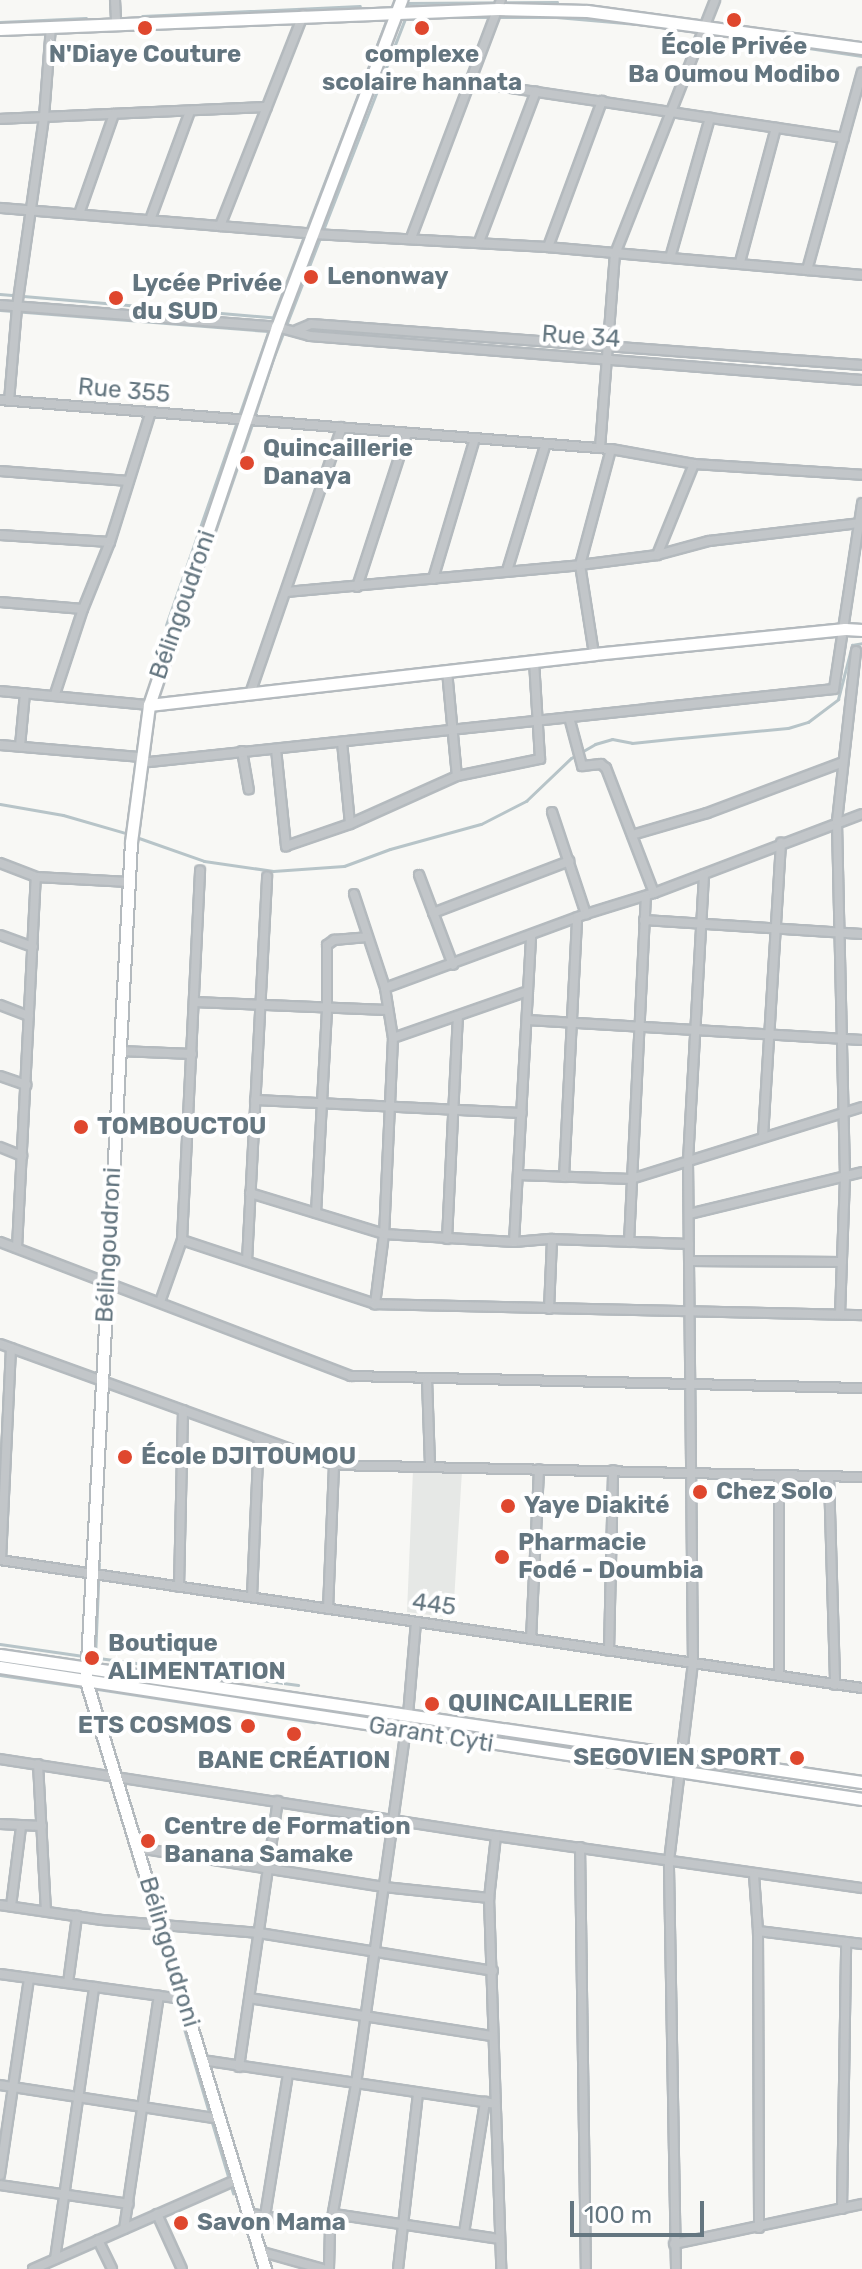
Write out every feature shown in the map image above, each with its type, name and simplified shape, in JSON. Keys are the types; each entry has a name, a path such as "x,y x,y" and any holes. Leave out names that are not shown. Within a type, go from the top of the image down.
{"street":[{"path":"115,0 116,22"},
{"path":"600,448 615,254 715,0"},
{"path":"411,238 500,4"},
{"path":"0,29 303,15 398,6 500,4 587,11 862,48"},
{"name":"Bélingoudroni","path":"265,2269 86,1681 131,842 149,705 277,327 398,6"},
{"path":"220,226 303,15"},
{"path":"4,401 44,117 51,27"},
{"path":"807,270 862,72"},
{"path":"470,82 844,138"},
{"path":"479,242 536,91"},
{"path":"548,247 602,101"},
{"path":"0,119 267,107"},
{"path":"150,220 190,111"},
{"path":"79,214 114,114"},
{"path":"670,258 710,118"},
{"path":"740,262 776,128"},
{"path":"0,208 313,234 548,247 862,275"},
{"name":"Rue 34","path":"0,305 277,327 310,336 862,380"},
{"name":"Rue 34","path":"297,330 311,324 607,343 862,365"},
{"name":"Rue 355","path":"4,401 600,448 694,464 862,475"},
{"path":"55,694 83,609 110,542 150,414"},
{"path":"251,691 342,427"},
{"path":"357,587 407,433"},
{"path":"433,579 475,438"},
{"path":"507,571 545,446"},
{"path":"594,654 580,565 611,449"},
{"path":"657,555 694,464"},
{"path":"0,471 129,481"},
{"path":"0,745 141,760 276,749 834,689 862,503"},
{"path":"286,592 580,565 657,555 709,541 859,523"},
{"path":"0,535 110,542"},
{"path":"0,602 83,609"},
{"path":"0,691 149,705 594,654 845,629 862,630"},
{"path":"840,1314 845,1176 837,821 841,763 856,651"},
{"path":"276,749 286,846 350,824 457,776 540,759 534,661"},
{"path":"447,671 457,776"},
{"path":"20,746 25,693"},
{"path":"569,717 575,749 582,766 601,764 606,768 632,835 650,895 644,920 629,1242"},
{"path":"342,742 350,824"},
{"path":"242,751 249,789"},
{"path":"632,835 707,813 841,763"},
{"path":"552,812 569,861 582,916 572,1023 564,1177"},
{"path":"385,988 582,916 650,895 837,821 862,816"},
{"path":"763,1137 781,843"},
{"path":"433,913 569,861"},
{"path":"0,863 36,877 129,882"},
{"path":"160,1302 182,1240 200,870"},
{"path":"676,2269 669,1861 677,1772 693,1664 688,1161 704,874"},
{"path":"419,875 453,965"},
{"path":"17,1248 36,877"},
{"path":"247,1261 267,877"},
{"path":"354,894 385,988 393,1038 384,1234 375,1304"},
{"path":"644,920 862,934"},
{"path":"0,935 33,947"},
{"path":"514,1242 531,935"},
{"path":"316,1213 327,1010 327,945 334,940 367,937"},
{"path":"393,1038 528,991"},
{"path":"194,1002 327,1010 387,1010"},
{"path":"0,1005 29,1016"},
{"path":"447,1239 458,1016"},
{"path":"527,1020 862,1040"},
{"path":"120,1051 192,1054"},
{"path":"0,1076 26,1085"},
{"path":"255,1100 522,1113"},
{"path":"518,1175 631,1179 862,1107"},
{"path":"0,1147 22,1156"},
{"path":"689,1214 862,1172"},
{"path":"250,1193 384,1234 514,1242 552,1239 689,1244"},
{"path":"549,1309 552,1239"},
{"path":"182,1240 375,1304 862,1315"},
{"path":"0,1242 351,1376 862,1388"},
{"path":"689,1261 842,1262"},
{"path":"0,1344 334,1465 862,1477"},
{"path":"1,1560 11,1348"},
{"path":"427,1379 430,1467"},
{"path":"179,1587 183,1410"},
{"path":"252,1596 259,1438"},
{"path":"328,1609 334,1465"},
{"path":"531,1639 539,1469"},
{"path":"609,1651 613,1470"},
{"path":"779,1475 779,1676"},
{"path":"829,1477 835,1685"},
{"name":"445","path":"1,1560 862,1688"},
{"path":"329,2269 330,2229 356,2084 406,1732 416,1622"},
{"name":"Garant Cyti","path":"0,1655 862,1782"},
{"name":"Garant Cyti","path":"0,1667 406,1732 862,1799"},
{"path":"0,1759 754,1875 862,1888"},
{"path":"38,1764 46,1911"},
{"path":"239,2067 278,1801"},
{"path":"0,1824 42,1826"},
{"path":"11,1906 21,1827"},
{"path":"496,1836 489,1898 493,1971 490,2103 501,2269"},
{"path":"580,1847 586,2269"},
{"path":"138,1848 384,1887 489,1898"},
{"path":"754,1875 758,1931 759,2228"},
{"path":"0,1905 77,1916 259,1933 493,1971"},
{"path":"68,1983 77,1916"},
{"path":"758,1931 862,1944"},
{"path":"842,2209 846,1942"},
{"path":"0,1974 183,1999"},
{"path":"0,2175 29,1978"},
{"path":"55,2259 94,1987"},
{"path":"124,2229 159,1996"},
{"path":"249,1998 493,2036"},
{"path":"202,2060 490,2103"},
{"path":"265,2216 288,2074"},
{"path":"0,2085 219,2119"},
{"path":"398,2269 418,2093"},
{"path":"464,2233 490,2103"},
{"path":"36,2268 238,2179"},
{"path":"0,2185 129,2204"},
{"path":"674,2244 862,2204"},
{"path":"248,2213 330,2229"},
{"path":"157,2214 182,2269"},
{"path":"334,2214 500,2239"},
{"path":"98,2240 112,2269"},
{"path":"259,2251 323,2269"}],"shaded area":[{"path":"413,1470 462,1471 453,1618 407,1612"}],"waterway":[{"path":"390,11 395,0"},
{"path":"406,3 557,2"},
{"path":"142,16 360,6"},
{"path":"251,426 273,359 406,16"},
{"path":"444,17 556,17 648,25"},
{"path":"0,22 86,18"},
{"path":"166,625 273,317 387,18"},
{"path":"232,25 277,23"},
{"path":"141,29 153,28"},
{"path":"683,29 862,56"},
{"path":"0,294 271,317"},
{"path":"0,310 267,331"},
{"path":"187,613 251,427"},
{"path":"681,738 788,728 808,722 838,699 852,645 862,643"},
{"path":"136,837 204,861 273,871 344,866 390,849 481,824 526,801 571,758 595,744 612,739 632,743 680,738"},
{"path":"0,804 63,815 129,834"},
{"path":"95,1657 99,1563"},
{"path":"0,1644 83,1656"},
{"path":"91,1657 298,1685"},
{"path":"0,1675 83,1687"},
{"path":"91,1688 314,1722"},
{"path":"88,1706 152,1921"},
{"path":"154,1928 233,2193"}],"place":[{"name":"École Privée Ba Oumou Modibo","path":"734,20"},
{"name":"N'Diaye Couture","path":"145,28"},
{"name":"complexe scolaire hannata","path":"422,28"},
{"name":"Lenonway","path":"311,277"},
{"name":"Lycée Privée du SUD","path":"116,298"},
{"name":"Quincaillerie Danaya","path":"247,463"},
{"name":"TOMBOUCTOU","path":"81,1127"},
{"name":"École DJITOUMOU","path":"125,1457"},
{"name":"Chez Solo","path":"700,1492"},
{"name":"Yaye Diakité","path":"508,1506"},
{"name":"Pharmacie Fodé - Doumbia","path":"502,1557"},
{"name":"Boutique ALIMENTATION","path":"92,1658"},
{"name":"QUINCAILLERIE","path":"432,1704"},
{"name":"ETS COSMOS","path":"248,1726"},
{"name":"BANE CRÉATION","path":"294,1734"},
{"name":"SEGOVIEN SPORT","path":"797,1758"},
{"name":"Centre de Formation Banana Samake","path":"148,1841"},
{"name":"Savon Mama","path":"181,2223"}]}
